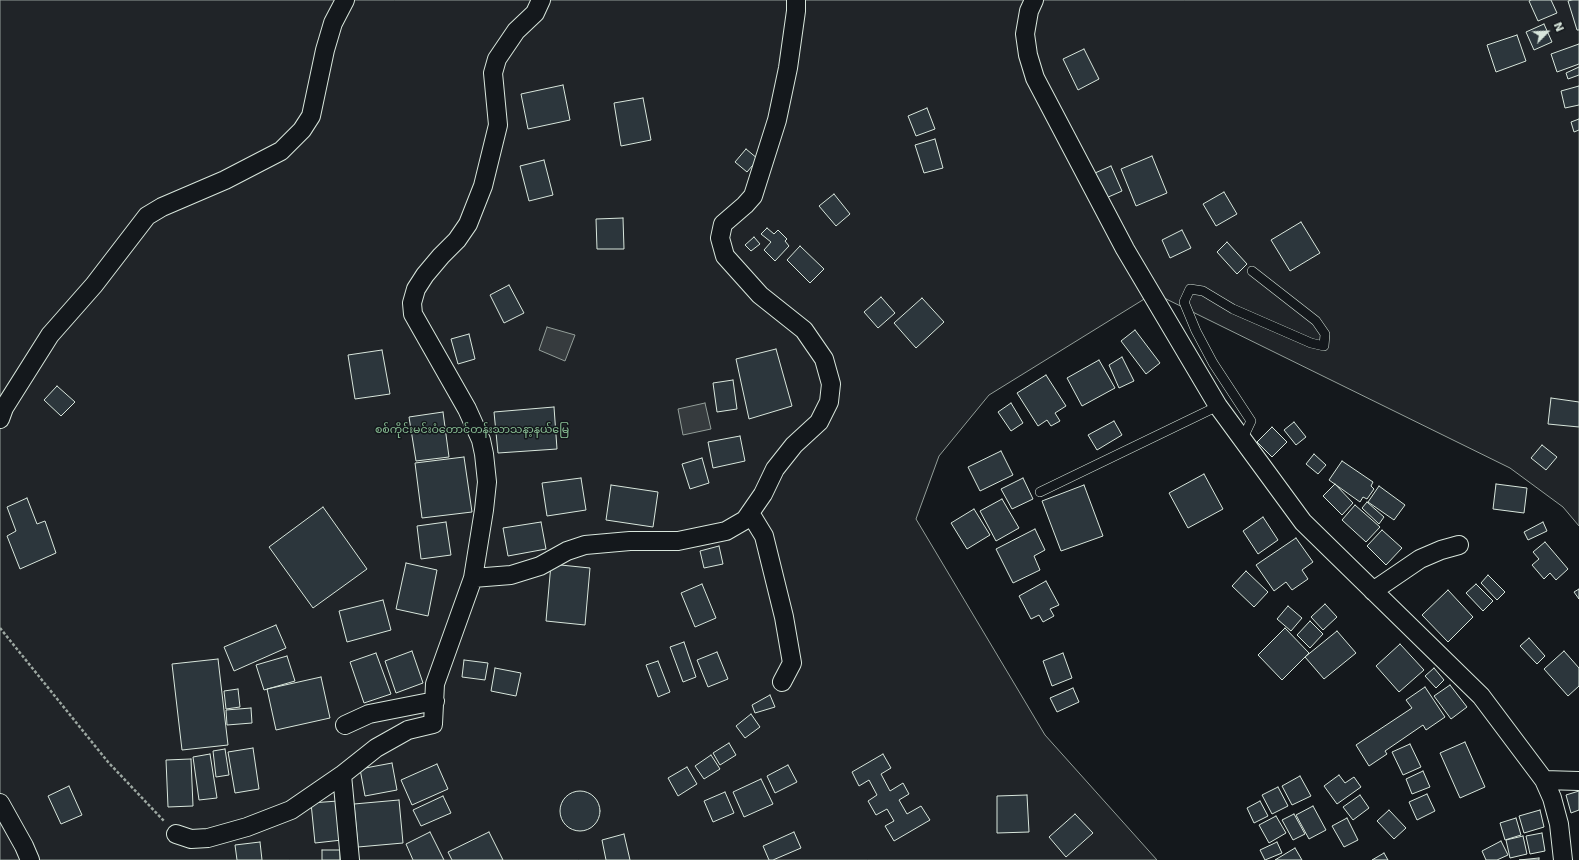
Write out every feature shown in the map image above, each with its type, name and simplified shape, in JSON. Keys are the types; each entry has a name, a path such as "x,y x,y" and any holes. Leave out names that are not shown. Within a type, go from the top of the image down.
{"street":[{"path":"0,418 4,408 50,335 94,285 147,216 162,207 226,180 281,151 302,130 312,116 325,50 333,23 345,0"},
{"path":"176,834 191,839 208,838 247,827 291,810 342,775 376,748 408,730 433,724 435,684 473,578 487,482 481,440 467,409 413,314 412,303 416,289 425,275 457,240 468,224 483,186 498,125 493,73 497,59 516,31 535,13 541,0"},
{"path":"473,578 511,575 540,566 567,551 585,545 630,541 678,541 726,531 745,520 763,494 775,469 794,444 819,422 829,402 831,384 824,359 804,330 760,295 725,256 720,238 723,224 753,196 775,127 788,68 796,0"},
{"path":"1034,0 1029,11 1026,34 1028,55 1035,78 1125,249 1218,406 1303,522 1481,696 1544,780 1552,798 1559,824 1563,860"},
{"path":"750,513 764,536 784,617 792,662 782,682"},
{"path":"1373,591 1420,559 1441,550 1459,546"},
{"path":"345,724 369,714 435,701"},
{"path":"342,775 350,860"},
{"path":"1544,780 1579,781"},
{"path":"0,803 24,846 30,860"}],"lane":[{"path":"1242,440 1251,421 1213,363 1196,331 1184,302 1190,289 1204,291 1233,309 1311,343 1324,346 1325,334 1316,321 1252,271"},
{"path":"1040,492 1218,406"}],"path":[{"path":"0,628 108,762 176,834"}],"green space":[{"name":"စစ်ကိုင်းမင်းဝံတောင်တန်းသာသနာ့နယ်မြေ","path":"0,0 1579,0 1579,526 1563,507 1510,468 1154,293 989,395 939,456 916,519 1045,735 1157,860 0,860"}],"shaded area":[{"path":"547,327 575,335 565,361 539,350"},
{"path":"705,403 711,429 683,435 678,409"}],"building":[{"path":"1551,0 1557,13 1538,21 1529,1"},
{"path":"1579,0 1579,30 1577,30 1568,1"},
{"path":"1544,24 1552,42 1534,50 1526,32"},
{"path":"1517,35 1526,61 1496,72 1487,45"},
{"path":"1579,44 1579,64 1557,72 1551,54"},
{"path":"1084,49 1099,79 1078,90 1063,59"},
{"path":"1579,67 1579,75 1568,79 1566,73"},
{"path":"563,85 570,120 528,129 521,94"},
{"path":"1579,86 1579,105 1565,108 1561,91"},
{"path":"643,98 651,140 621,146 614,103"},
{"path":"927,108 935,129 916,136 908,116"},
{"path":"1579,119 1579,130 1574,132 1571,122"},
{"path":"935,139 943,168 924,173 915,145"},
{"path":"746,149 758,159 747,172 735,162"},
{"path":"1152,156 1167,193 1136,206 1121,169"},
{"path":"544,160 553,195 529,201 520,166"},
{"path":"1111,166 1122,191 1106,198 1095,173"},
{"path":"1224,192 1237,214 1216,226 1203,204"},
{"path":"834,194 850,214 836,226 819,206"},
{"path":"623,218 624,249 597,249 596,219"},
{"path":"1301,222 1320,253 1290,271 1271,240"},
{"path":"767,228 774,234 778,230 787,239 785,241 789,246 775,261 764,250 771,242 761,234"},
{"path":"1182,230 1191,248 1170,258 1162,240"},
{"path":"754,237 760,244 751,251 745,245"},
{"path":"1227,242 1247,264 1237,274 1217,252"},
{"path":"800,246 824,269 810,283 787,260"},
{"path":"509,285 524,313 504,323 490,295"},
{"path":"881,297 895,313 878,328 864,312"},
{"path":"922,298 944,322 916,348 894,323"},
{"path":"1135,330 1160,363 1146,374 1121,341"},
{"path":"469,334 475,359 458,364 451,339"},
{"path":"776,349 792,406 749,419 736,359"},
{"path":"382,350 390,394 355,399 348,355"},
{"path":"1122,357 1134,381 1119,388 1109,365"},
{"path":"1099,360 1115,388 1082,406 1067,378"},
{"path":"1046,375 1066,406 1055,413 1060,421 1051,426 1047,420 1038,426 1017,393"},
{"path":"733,380 737,409 717,412 713,383"},
{"path":"57,386 75,402 61,416 44,400"},
{"path":"1551,398 1579,402 1579,427 1548,424"},
{"path":"1011,403 1023,423 1011,431 998,412"},
{"path":"554,407 557,449 498,453 494,412"},
{"path":"443,412 449,457 416,461 409,417"},
{"path":"1114,421 1122,435 1097,450 1088,435"},
{"path":"1294,422 1306,437 1296,445 1284,430"},
{"path":"1272,427 1287,442 1272,457 1257,442"},
{"path":"740,436 745,461 713,468 708,442"},
{"path":"1542,445 1557,457 1546,470 1531,458"},
{"path":"1001,451 1013,475 980,491 968,467"},
{"path":"1314,454 1326,465 1318,474 1306,464"},
{"path":"464,457 472,512 422,518 415,463"},
{"path":"702,458 709,483 690,489 682,464"},
{"path":"1342,461 1373,482 1371,486 1374,489 1367,499 1363,497 1360,502 1329,480"},
{"path":"1204,474 1223,509 1188,528 1169,493"},
{"path":"581,478 586,510 547,516 542,483"},
{"path":"1023,478 1033,499 1012,509 1001,489"},
{"path":"1335,484 1353,503 1342,515 1323,496"},
{"path":"1496,484 1527,488 1524,513 1493,509"},
{"path":"611,485 658,492 653,527 606,520"},
{"path":"1084,485 1103,536 1061,551 1042,501"},
{"path":"1379,486 1405,505 1394,520 1368,502"},
{"path":"27,498 37,524 45,521 56,553 20,569 7,536 16,531 7,507"},
{"path":"1002,499 1019,528 996,541 980,511"},
{"path":"1367,502 1384,517 1379,524 1362,508"},
{"path":"1355,505 1380,527 1366,542 1342,520"},
{"path":"323,507 367,569 313,608 269,547"},
{"path":"974,509 990,535 967,549 951,523"},
{"path":"1263,517 1278,540 1258,554 1243,531"},
{"path":"446,522 451,555 421,559 417,526"},
{"path":"541,522 546,549 508,556 503,528"},
{"path":"1543,522 1547,531 1528,540 1524,532"},
{"path":"1035,529 1045,550 1034,556 1040,570 1013,583 996,549"},
{"path":"1382,530 1402,548 1386,565 1367,546"},
{"path":"1296,538 1313,562 1302,570 1308,579 1292,590 1286,582 1274,591 1256,565"},
{"path":"1545,542 1568,569 1556,580 1550,573 1544,579 1532,565 1539,559 1533,552"},
{"path":"719,546 723,564 704,568 700,551"},
{"path":"406,563 437,570 428,616 396,609"},
{"path":"551,564 590,568 585,625 546,621"},
{"path":"1246,571 1268,592 1254,607 1232,586"},
{"path":"1488,575 1505,592 1497,600 1481,583"},
{"path":"1046,581 1059,605 1050,609 1054,616 1043,622 1039,615 1031,619 1019,596"},
{"path":"702,584 716,618 695,627 681,593"},
{"path":"1476,584 1493,601 1483,611 1466,593"},
{"path":"1579,589 1579,599 1574,592"},
{"path":"1448,590 1473,617 1448,642 1422,615"},
{"path":"383,600 391,630 347,642 339,611"},
{"path":"1325,604 1337,617 1323,630 1311,617"},
{"path":"1288,606 1302,618 1291,631 1277,619"},
{"path":"1310,621 1323,634 1310,648 1297,635"},
{"path":"276,625 286,648 234,671 224,647"},
{"path":"1285,628 1309,653 1282,680 1258,655"},
{"path":"1337,631 1356,653 1324,679 1305,657"},
{"path":"1529,638 1545,656 1537,664 1520,646"},
{"path":"684,642 696,677 683,682 670,647"},
{"path":"1400,644 1424,670 1399,692 1376,666"},
{"path":"412,651 423,683 396,693 385,661"},
{"path":"1564,651 1579,668 1579,686 1568,696 1544,669"},
{"path":"717,652 728,679 708,687 697,660"},
{"path":"376,653 391,694 364,703 350,662"},
{"path":"1063,653 1072,678 1052,686 1043,661"},
{"path":"287,656 295,681 264,690 256,665"},
{"path":"218,659 228,745 182,750 172,664"},
{"path":"464,660 488,663 485,680 462,677"},
{"path":"658,661 670,692 658,697 646,665"},
{"path":"495,668 521,673 516,696 491,691"},
{"path":"1434,668 1444,680 1436,688 1425,676"},
{"path":"321,677 330,718 276,730 267,689"},
{"path":"1450,685 1467,707 1451,719 1434,696"},
{"path":"1425,687 1445,717 1426,730 1423,725 1385,751 1387,754 1369,766 1356,745 1412,708 1406,700"},
{"path":"1073,688 1079,702 1057,712 1050,698"},
{"path":"238,689 240,707 226,709 224,691"},
{"path":"770,695 775,707 755,713 752,705"},
{"path":"251,708 252,723 227,725 226,710"},
{"path":"751,714 760,727 745,738 736,726"},
{"path":"1465,742 1485,787 1460,798 1440,753"},
{"path":"729,743 736,755 720,765 713,753"},
{"path":"1410,744 1421,767 1403,775 1392,752"},
{"path":"253,748 259,789 235,793 228,752"},
{"path":"225,749 229,775 216,777 213,751"},
{"path":"210,754 217,798 199,800 193,757"},
{"path":"883,754 891,768 881,774 890,791 903,783 909,794 899,800 907,814 921,806 930,820 894,841 885,826 894,821 887,809 876,815 868,801 877,795 869,780 859,786 852,772"},
{"path":"711,755 720,769 704,779 695,766"},
{"path":"191,759 193,806 168,807 166,760"},
{"path":"392,763 397,790 365,796 360,769"},
{"path":"437,764 448,789 412,805 401,780"},
{"path":"788,765 797,782 775,793 767,776"},
{"path":"687,767 697,784 678,796 668,778"},
{"path":"1423,771 1430,787 1412,794 1406,779"},
{"path":"1339,775 1345,783 1354,777 1361,787 1337,804 1324,786"},
{"path":"1300,776 1311,796 1292,805 1282,786"},
{"path":"761,779 773,804 744,817 733,792"},
{"path":"69,786 82,815 61,824 48,796"},
{"path":"1278,787 1288,806 1272,814 1262,795"},
{"path":"576,791 584,791 591,794 597,800 600,811 597,822 591,828 584,831 576,831 569,828 563,822 560,815 560,807 563,800 569,794"},
{"path":"1579,791 1579,810 1571,813 1566,795"},
{"path":"725,792 734,813 713,822 704,801"},
{"path":"1427,794 1435,811 1417,820 1409,802"},
{"path":"1027,795 1029,832 997,833 997,796"},
{"path":"1360,795 1369,808 1353,820 1343,807"},
{"path":"443,796 451,813 421,826 413,810"},
{"path":"399,800 403,843 358,847 354,804"},
{"path":"338,801 342,840 315,843 311,803"},
{"path":"1260,801 1268,816 1254,823 1247,808"},
{"path":"1313,806 1326,830 1309,839 1296,815"},
{"path":"1389,810 1406,828 1394,839 1377,821"},
{"path":"1540,810 1544,827 1524,833 1519,816"},
{"path":"1075,814 1093,833 1066,857 1049,837"},
{"path":"1294,814 1305,834 1293,840 1282,820"},
{"path":"1276,816 1286,833 1269,843 1259,825"},
{"path":"1347,818 1358,840 1344,847 1332,826"},
{"path":"1516,818 1521,835 1505,840 1500,823"},
{"path":"430,832 444,860 413,860 406,844"},
{"path":"489,832 503,860 452,860 448,852"},
{"path":"794,832 801,848 773,860 769,860 763,846"},
{"path":"1542,833 1545,851 1530,854 1526,836"},
{"path":"624,834 630,860 606,860 602,840"},
{"path":"1523,836 1527,854 1510,858 1506,840"},
{"path":"1501,841 1508,855 1497,860 1486,860 1482,851"},
{"path":"260,842 262,860 237,860 235,845"},
{"path":"1277,842 1282,853 1265,860 1260,850"},
{"path":"1295,848 1302,860 1275,860"},
{"path":"322,850 340,850 340,860 322,860"},
{"path":"1384,853 1388,860 1372,860"},
{"path":"1539,858 1539,860 1519,860"}]}
